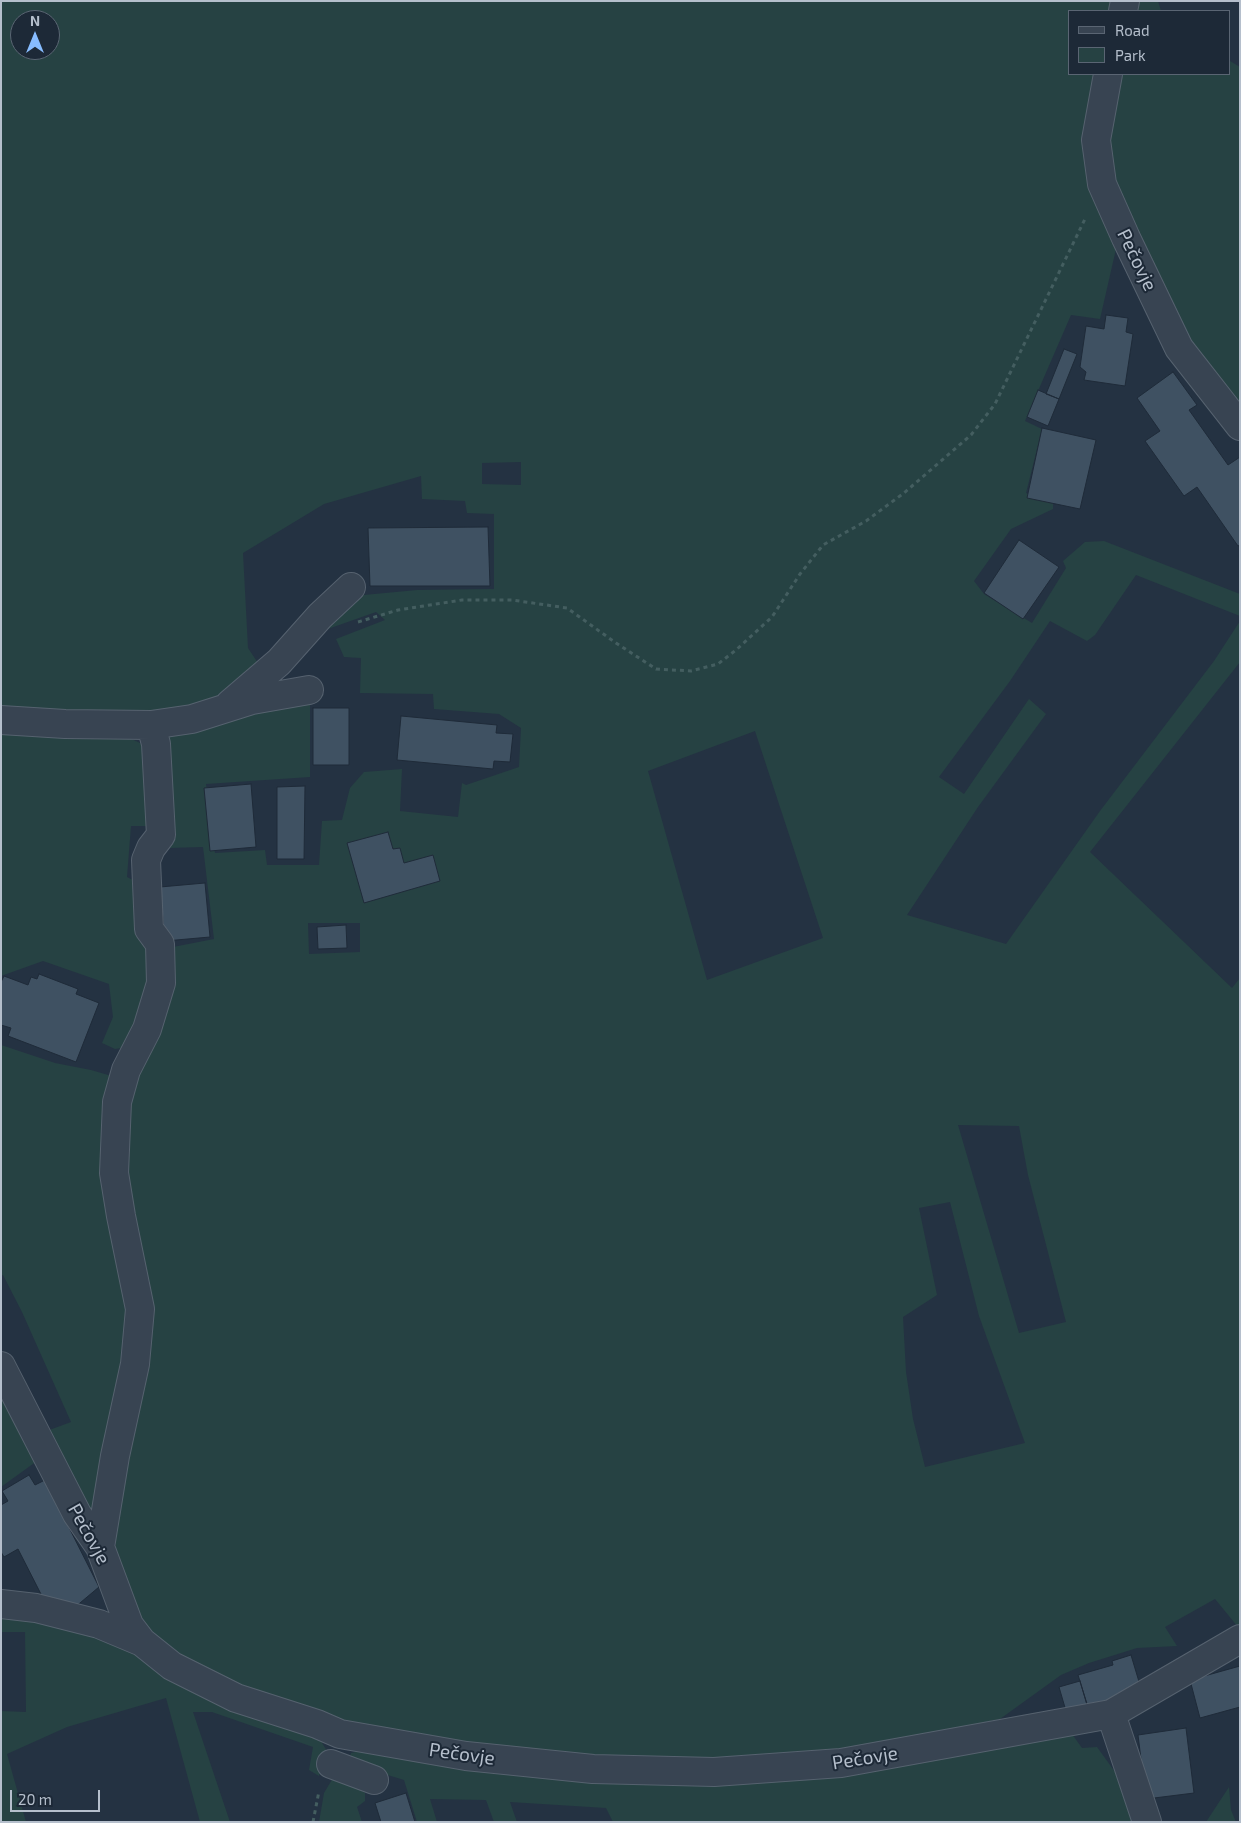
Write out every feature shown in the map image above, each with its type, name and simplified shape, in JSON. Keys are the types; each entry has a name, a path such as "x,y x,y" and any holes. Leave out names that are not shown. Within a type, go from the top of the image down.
{"street":[{"name":"Pečovje","path":"1108,75 1096,140 1102,184 1179,348 1240,426"},
{"path":"225,708 279,662 320,616 351,587"},
{"path":"1,720 65,724 151,725 192,719 252,700 309,690"},
{"path":"100,1547 115,1456 135,1364 140,1309 114,1173 117,1102 126,1070 147,1029 161,983 160,944 149,929 146,860 151,848 161,835 156,744 151,725"},
{"name":"Pečovje","path":"1,1366 77,1514 100,1547 129,1625 142,1642 172,1666 236,1698 317,1724 340,1734 466,1756 594,1769 714,1772 841,1763 1111,1714 1240,1639"},
{"path":"1,1604 36,1608 99,1624 142,1642"},
{"path":"1111,1714 1147,1822"},
{"path":"331,1764 374,1780"}],"path":[{"path":"356,623 398,610 462,600 512,600 567,608 656,669 691,671 718,664 772,617 800,574 823,545 866,521 904,493 971,434 995,404 1102,184"}],"green space":[{"path":"1,1 1116,1 1114,10 1068,10 1068,75 1101,75 1119,236 1100,319 1071,315 1025,421 1042,429 1026,493 1053,504 1053,509 1011,529 974,581 984,594 1032,623 1066,568 1063,561 1085,542 1104,541 1240,594 1240,616 1136,575 1095,635 1087,641 1050,621 1010,681 939,777 964,794 1029,699 1046,714 978,807 907,915 1006,944 1100,811 1214,661 1240,621 1240,662 1090,852 1232,988 1240,978 1240,1626 1238,1627 1215,1599 1165,1627 1177,1646 1137,1648 1089,1663 1061,1675 1000,1719 869,1748 697,1765 523,1757 385,1734 289,1705 182,1662 146,1627 132,1601 116,1563 115,1522 122,1463 129,1219 124,1108 173,947 214,939 203,847 168,848 163,735 233,716 310,704 310,777 206,784 215,853 265,850 267,865 319,865 322,821 342,820 350,788 364,772 402,769 400,811 458,817 462,783 466,785 519,767 521,728 499,714 434,709 433,694 360,693 361,658 344,657 336,639 385,620 376,612 325,630 342,610 364,595 417,590 494,589 494,514 467,513 465,501 422,499 421,476 324,504 243,553 248,648 262,669 225,698 157,718 1,714","holes":["521,462 521,485 482,484 482,463","755,731 823,938 707,980 648,771","308,923 360,923 360,952 309,954","958,1125 1019,1126 1028,1175 1066,1322 1019,1333","950,1202 979,1316 1025,1443 925,1467 913,1419 906,1372 903,1317 937,1295 919,1208"]},
{"path":"1133,1 1158,1 1161,10 1130,10"},
{"path":"1231,62 1240,67 1240,406 1184,335 1120,198 1111,169 1106,143 1119,75 1231,75"},
{"path":"1,728 125,736 140,743 151,759 155,826 131,826 127,877 144,886 156,981 128,1047 115,1049 102,1043 113,1017 109,984 43,961 1,976"},
{"path":"1,1045 55,1063 115,1077 132,1306 92,1520 44,1432 71,1422 22,1312 3,1275 1,1276"},
{"path":"1,1384 37,1461 1,1487"},
{"path":"1,1611 75,1625 319,1738 327,1751 319,1776 309,1770 313,1747 212,1712 193,1712 230,1822 200,1822 166,1698 67,1727 7,1754 26,1822 1,1822 1,1711 26,1712 25,1632 1,1632"},
{"path":"1067,1727 1082,1748 1097,1747 1126,1787 1138,1822 613,1822 606,1808 510,1802 517,1822 494,1822 486,1800 430,1799 437,1822 417,1822 404,1780 349,1761 351,1753 369,1749 696,1780"},
{"path":"336,1773 365,1793 365,1801 357,1807 362,1822 319,1822 324,1793"},
{"path":"1229,1787 1231,1810 1236,1822 1206,1822"}],"building":[{"path":"1106,315 1128,318 1126,332 1133,334 1125,386 1084,380 1086,372 1080,367 1086,326 1104,329"},
{"path":"1064,349 1077,354 1059,399 1046,394"},
{"path":"1173,372 1197,405 1189,410 1228,465 1240,457 1240,545 1238,546 1197,487 1184,496 1145,441 1160,431 1137,398"},
{"path":"1038,390 1059,399 1048,426 1027,417"},
{"path":"1042,428 1096,440 1080,509 1027,498"},
{"path":"488,527 490,586 370,586 368,528"},
{"path":"1019,540 1059,567 1023,619 984,593"},
{"path":"313,708 349,708 349,765 313,765"},
{"path":"401,716 497,725 496,733 513,734 510,762 494,761 493,769 397,760"},
{"path":"251,784 256,847 210,851 204,788"},
{"path":"305,786 304,859 277,859 277,787"},
{"path":"388,832 393,849 400,848 404,863 433,855 440,881 364,903 347,843"},
{"path":"205,883 210,937 165,941 160,887"},
{"path":"346,925 347,948 318,949 317,927"},
{"path":"39,974 78,989 76,994 99,1003 76,1062 8,1036 11,1028 1,1025 1,982 4,976 28,985 31,977 37,979"},
{"path":"29,1475 35,1485 45,1480 99,1587 68,1613 45,1602 18,1549 4,1557 1,1552 1,1505 8,1501 2,1491"},
{"path":"1131,1655 1140,1685 1133,1694 1088,1707 1078,1675 1113,1665 1112,1661"},
{"path":"1240,1666 1240,1707 1200,1718 1190,1680"},
{"path":"1080,1681 1087,1705 1066,1711 1059,1687"},
{"path":"1186,1728 1194,1793 1146,1799 1138,1735"},
{"path":"406,1793 415,1822 381,1822 375,1803"}]}
